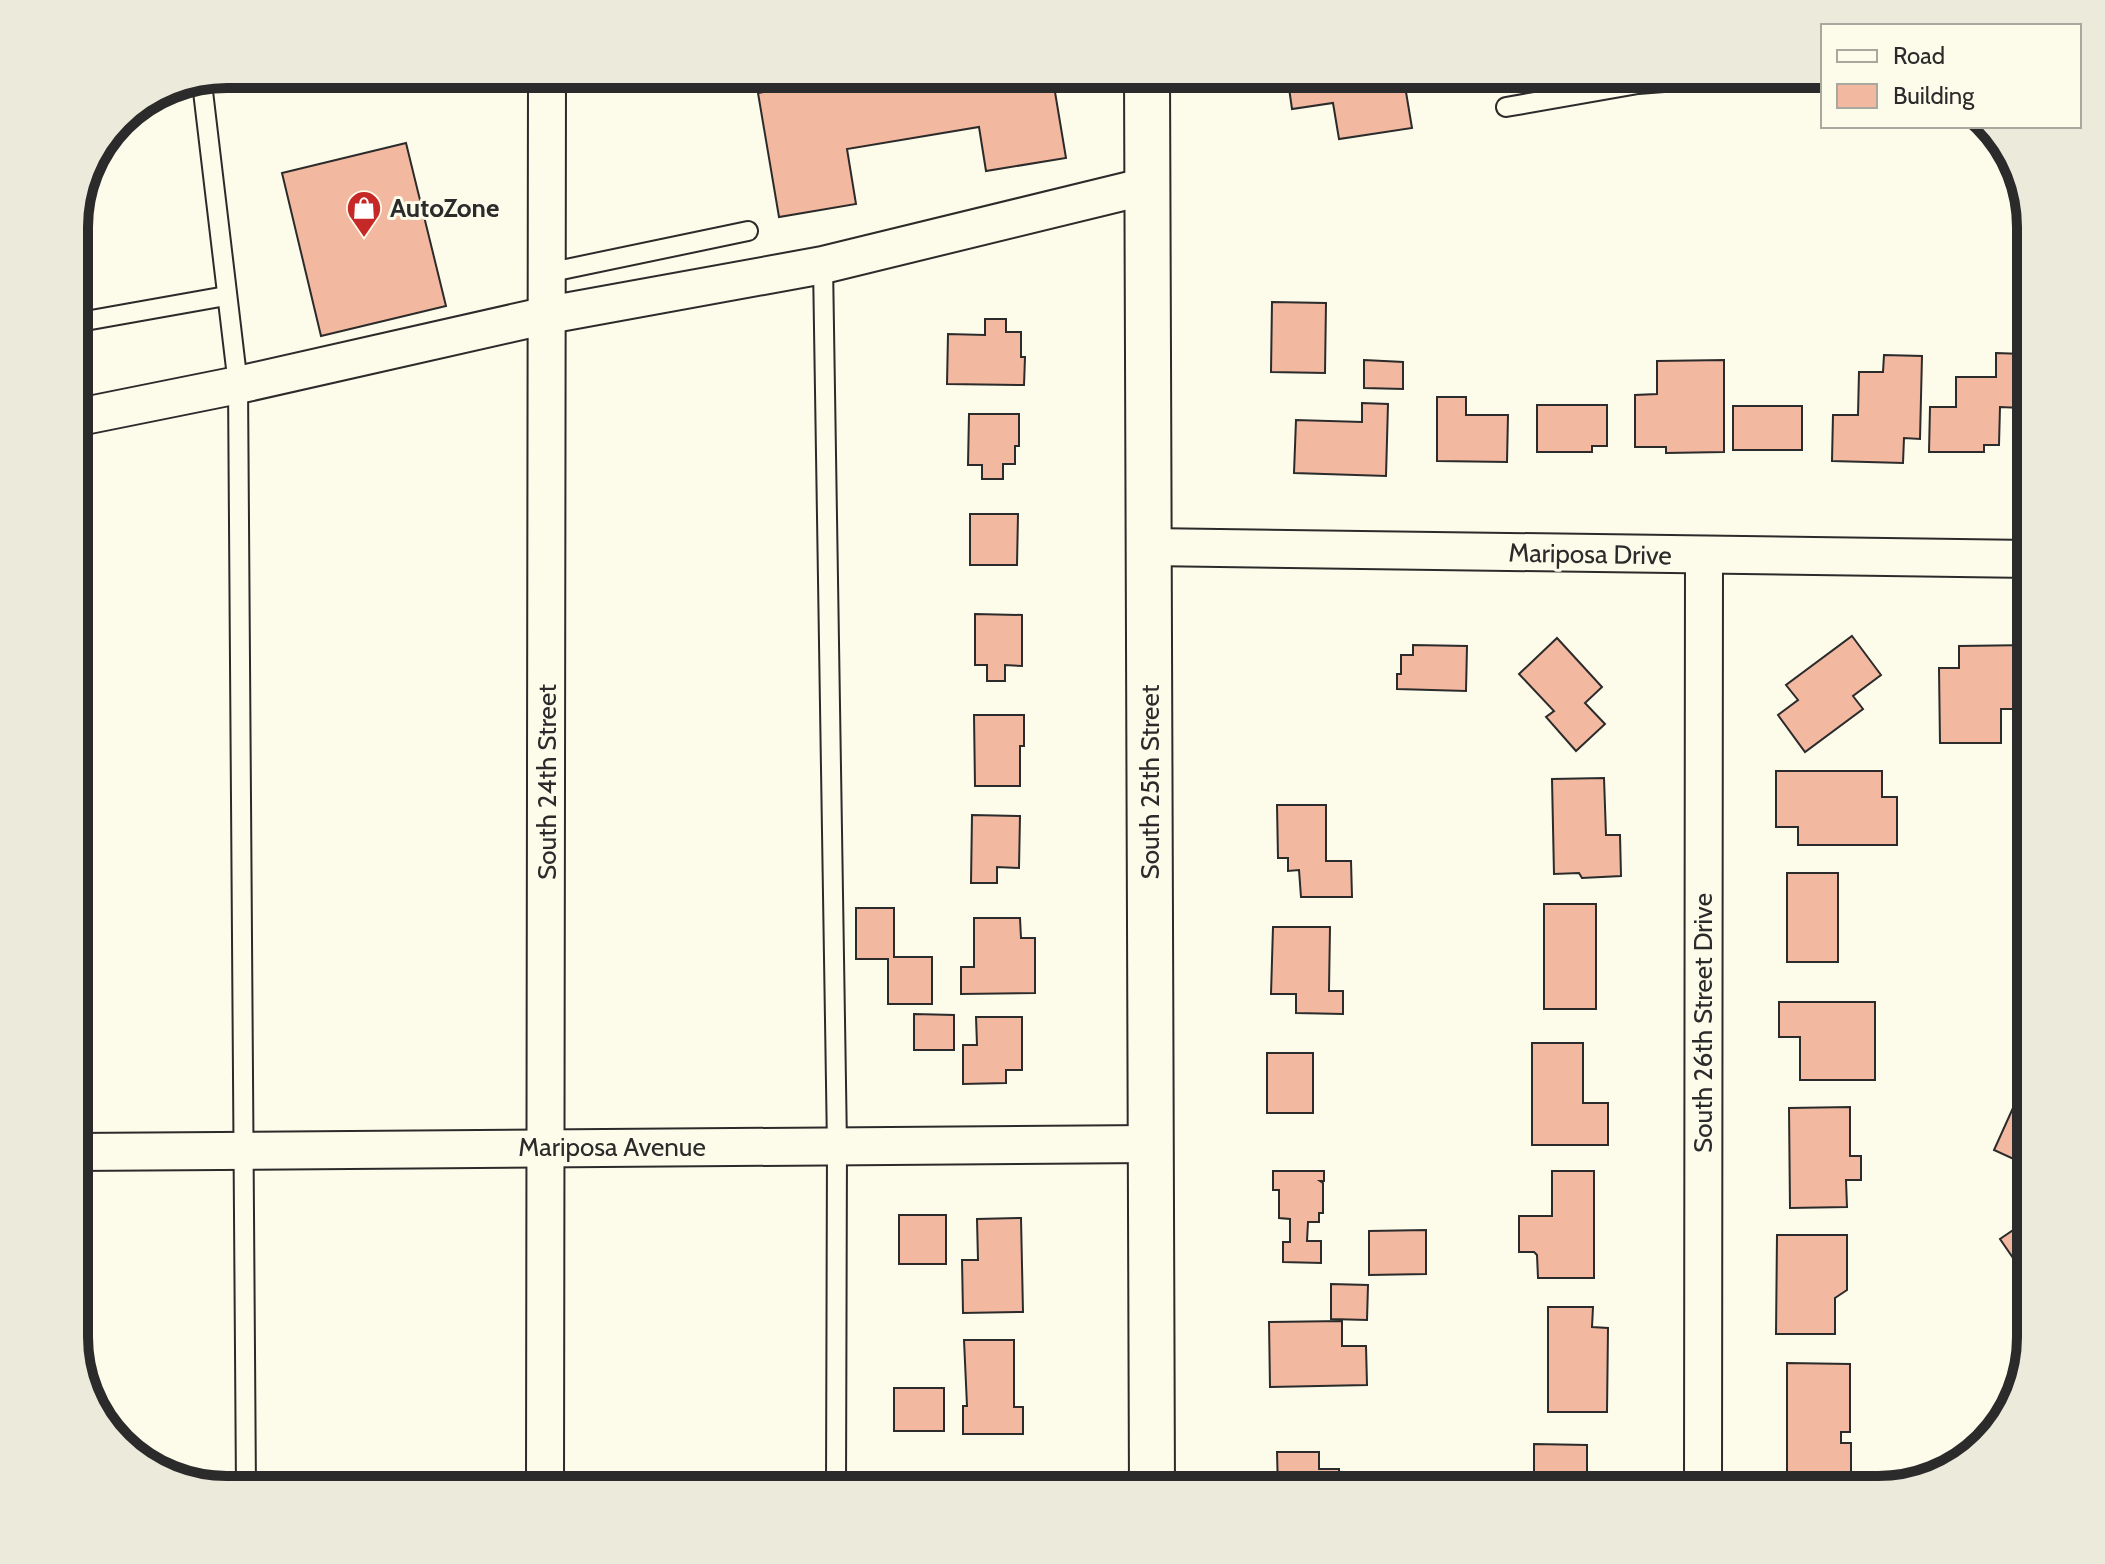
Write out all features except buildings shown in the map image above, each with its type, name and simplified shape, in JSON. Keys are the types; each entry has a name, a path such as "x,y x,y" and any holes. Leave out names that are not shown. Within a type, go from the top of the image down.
{"main road":[{"name":"South 25th Street","path":"1147,88 1152,1476"}],"street":[{"name":"South 24th Street","path":"545,1476 547,88"},
{"path":"88,415 238,385 548,315 823,265 1147,186"},
{"name":"Mariposa Drive","path":"1149,547 2017,559"},
{"name":"South 26th Street Drive","path":"1703,1476 1704,555"},
{"name":"Mariposa Avenue","path":"88,1152 545,1146 1150,1144"}],"lane":[{"path":"1506,107 1615,88"},
{"path":"203,91 238,385 246,1476"},
{"path":"547,273 748,231"},
{"path":"823,265 837,1146 836,1476"},
{"path":"88,321 226,296"}],"place":[{"name":"AutoZone","path":"364,239"}]}
